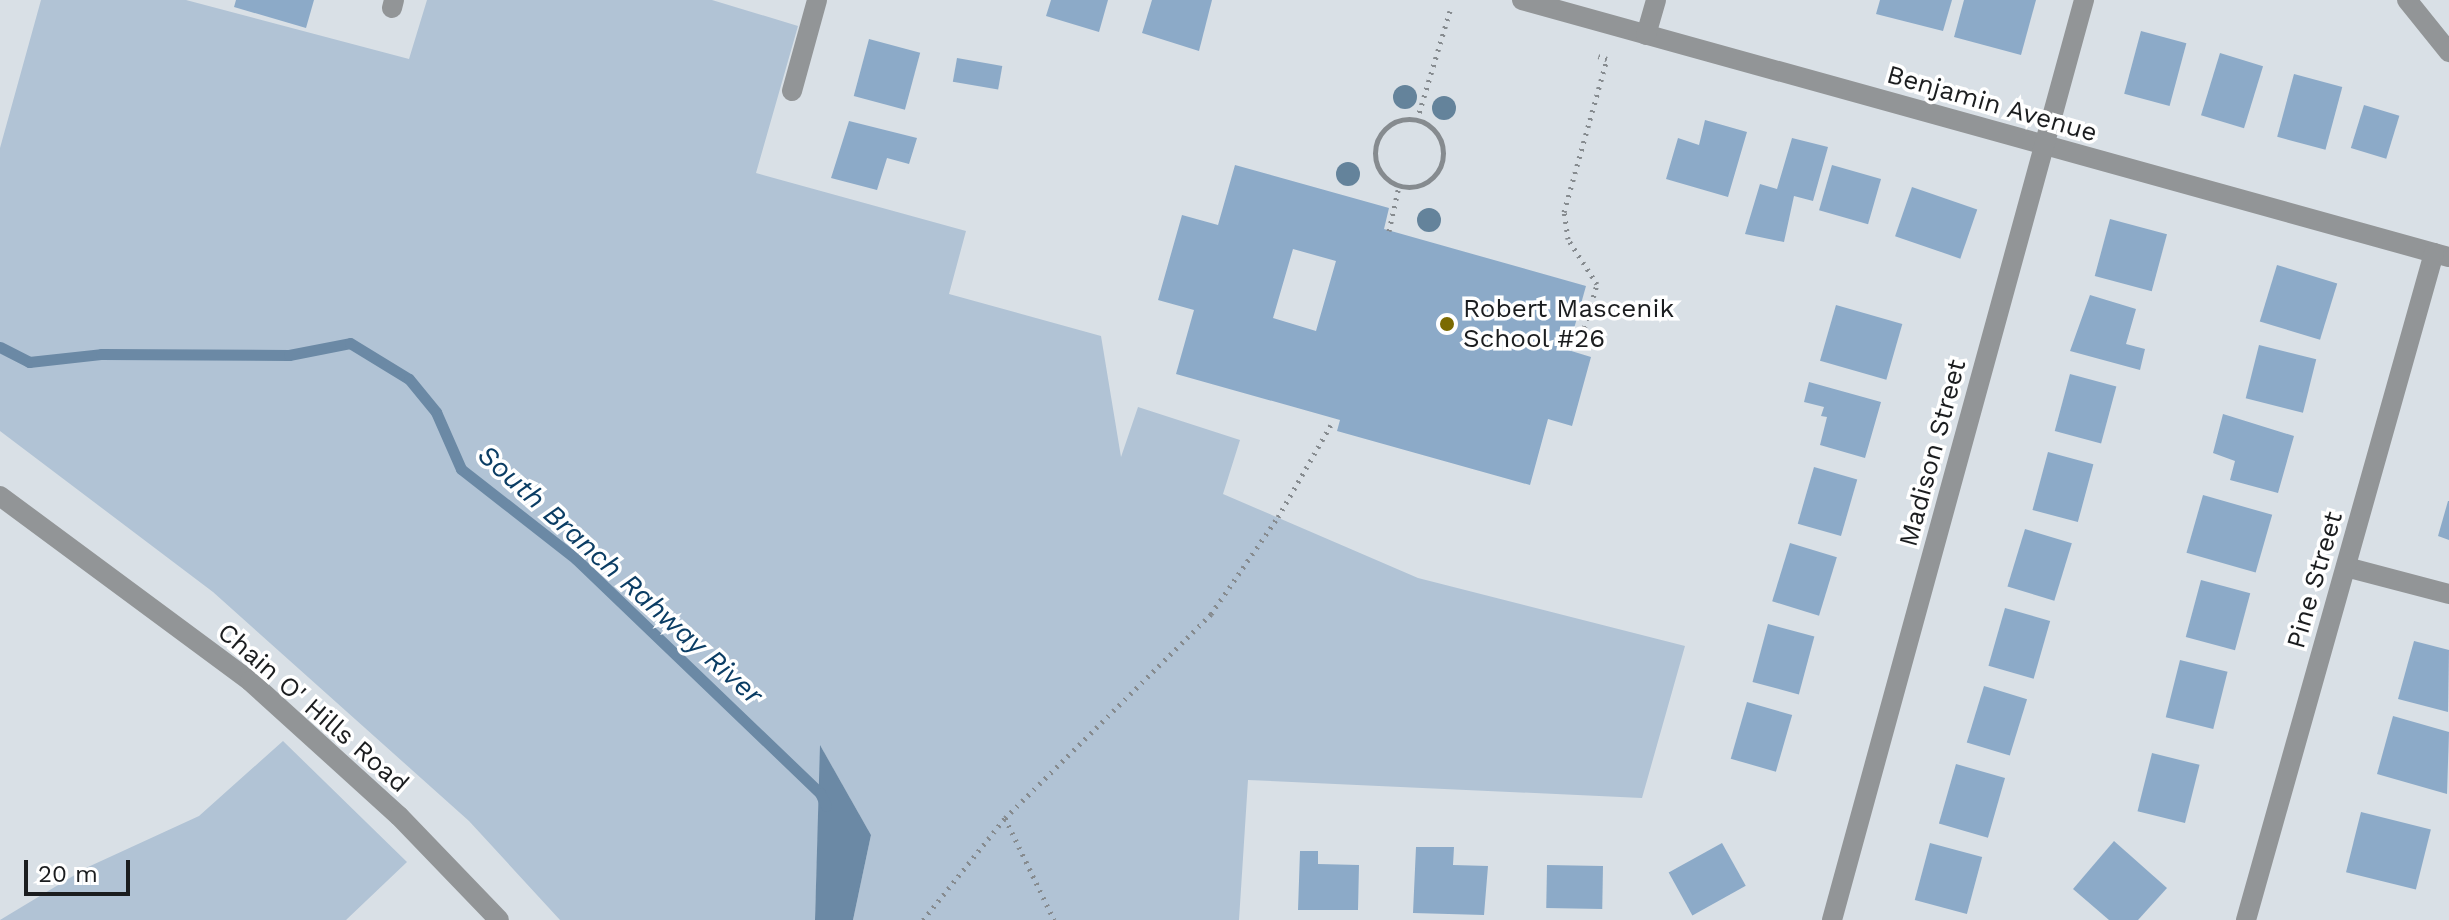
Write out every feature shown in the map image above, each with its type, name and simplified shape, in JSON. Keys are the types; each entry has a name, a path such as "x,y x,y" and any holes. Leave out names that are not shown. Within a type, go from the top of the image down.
{"street":[{"path":"792,91 817,0"},
{"name":"Benjamin Avenue","path":"1522,0 2442,255"},
{"path":"1646,35 1656,0"},
{"name":"Madison Street","path":"1832,920 2084,0"},
{"path":"2407,0 2449,52"},
{"name":"Pine Street","path":"2246,920 2346,567 2442,255"},
{"name":"Chain O' Hills Road","path":"0,496 250,681 399,816 499,920"},
{"path":"2346,567 2449,594"}],"path":[{"path":"1417,120 1450,11"},
{"path":"1594,346 1580,343 1597,284 1568,239 1564,212 1607,59 1598,56"},
{"path":"1417,120 1435,131 1441,162 1430,180 1399,186 1380,172 1375,150 1394,122 1417,120"},
{"path":"1389,231 1399,186"},
{"path":"923,920 1005,818 1211,614 1278,517 1331,425"},
{"path":"1005,818 1054,920"}],"shaded area":[{"path":"41,0 186,0 409,59 427,0 712,0 798,26 756,173 966,231 949,294 1101,336 1121,457 1138,407 1240,440 1223,494 1418,578 1685,646 1642,798 1248,780 1239,920 853,920 871,835 821,747 815,920 560,920 469,821 213,592 0,431 0,148"},
{"path":"283,741 407,862 346,920 0,920 88,867 199,816"},
{"path":"820,745 871,835 853,920 815,920"}],"building":[{"path":"236,0 314,0 306,28 234,7"},
{"path":"1051,0 1108,0 1099,32 1046,16"},
{"path":"1152,0 1212,0 1199,51 1142,33"},
{"path":"1880,0 1952,0 1943,31 1876,14"},
{"path":"1964,0 2036,0 2021,55 1954,37"},
{"path":"2141,31 2186,43 2170,106 2124,94"},
{"path":"869,39 920,53 905,110 854,96"},
{"path":"2220,53 2263,66 2244,128 2201,115"},
{"path":"957,58 1002,66 998,90 953,82"},
{"path":"2294,74 2342,87 2325,150 2277,137"},
{"path":"2364,105 2399,116 2386,159 2351,148"},
{"path":"1705,120 1747,132 1728,197 1666,179 1678,138 1699,145"},
{"path":"849,121 917,138 909,164 887,158 877,190 831,178"},
{"path":"1792,138 1828,147 1813,201 1794,196 1784,242 1745,234 1760,184 1777,189"},
{"name":"Robert Mascenik School #26","path":"1235,165 1389,208 1384,229 1586,286 1568,350 1591,357 1572,426 1548,419 1530,485 1337,431 1340,420 1176,374 1194,310 1158,300 1182,215 1218,225","holes":["1293,249 1336,261 1316,331 1273,318"]},
{"path":"1832,165 1881,179 1868,224 1819,210"},
{"path":"1912,187 1977,209 1960,259 1895,236"},
{"path":"2110,219 2167,234 2152,291 2095,276"},
{"path":"2277,265 2337,283 2320,340 2260,321"},
{"path":"2090,295 2136,309 2126,344 2145,349 2140,370 2070,351"},
{"path":"1836,305 1902,324 1886,380 1820,361"},
{"path":"2259,345 2316,359 2303,413 2246,398"},
{"path":"2070,374 2116,386 2101,443 2055,431"},
{"path":"1809,382 1881,402 1865,458 1820,445 1827,417 1821,416 1824,407 1804,402"},
{"path":"2223,414 2294,436 2278,493 2230,480 2235,461 2213,453"},
{"path":"2048,452 2093,464 2078,522 2032,510"},
{"path":"1814,467 1857,479 1841,536 1798,524"},
{"path":"2203,495 2272,515 2256,573 2186,553"},
{"path":"2449,501 2449,540 2438,536"},
{"path":"2025,529 2072,543 2054,601 2007,586"},
{"path":"1790,543 1837,557 1819,616 1772,601"},
{"path":"2201,580 2250,593 2235,650 2186,637"},
{"path":"2005,608 2050,621 2034,679 1988,666"},
{"path":"1768,624 1814,636 1799,694 1752,682"},
{"path":"2414,641 2449,650 2448,712 2398,699"},
{"path":"2180,660 2228,672 2213,729 2166,717"},
{"path":"1984,686 2027,699 2010,756 1967,742"},
{"path":"1747,702 1792,715 1776,772 1731,759"},
{"path":"2393,716 2449,732 2447,794 2377,774"},
{"path":"2152,753 2200,765 2185,823 2137,811"},
{"path":"1956,764 2005,778 1988,838 1939,824"},
{"path":"2361,812 2431,829 2416,890 2346,872"},
{"path":"2114,841 2167,888 2138,920 2109,920 2073,889"},
{"path":"1722,843 1746,886 1692,915 1669,873"},
{"path":"1930,843 1982,857 1967,914 1915,900"},
{"path":"1416,847 1454,847 1453,865 1488,866 1484,915 1413,913"},
{"path":"1300,851 1318,851 1318,864 1359,865 1358,910 1298,910"},
{"path":"1547,865 1603,866 1602,909 1546,908"}],"waterway":[{"name":"South Branch Rahway River","path":"0,347 29,362 101,354 289,355 350,343 409,379 436,412 461,469 576,559 820,793 826,806"}],"place":[{"name":"Robert Mascenik School #26","path":"1447,324"}]}
